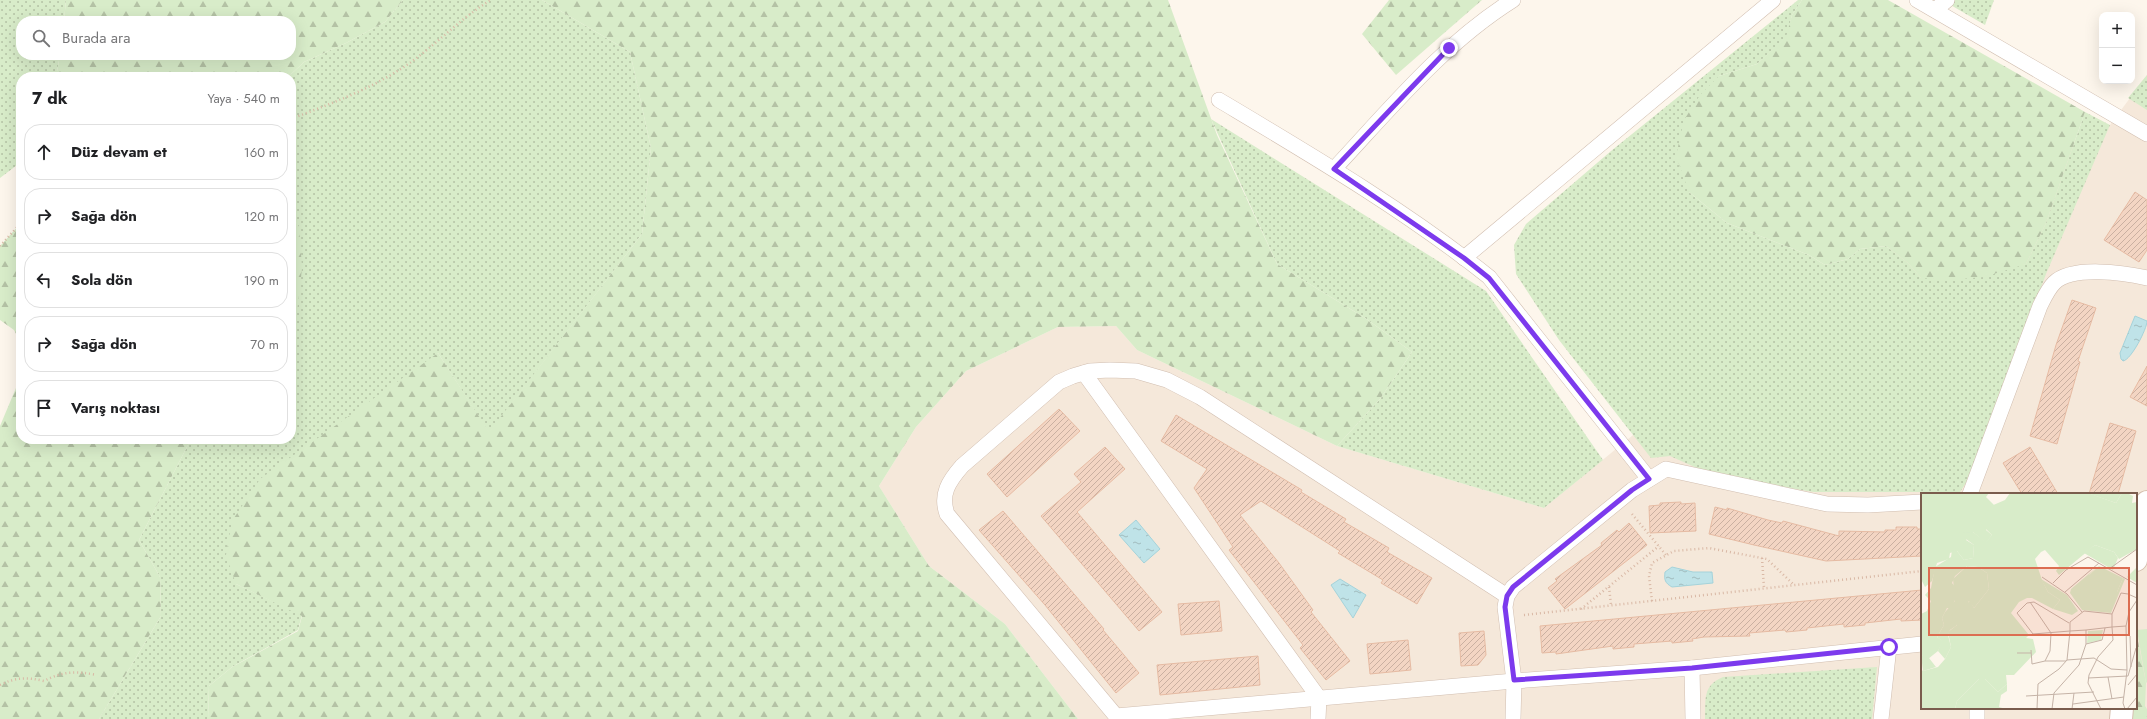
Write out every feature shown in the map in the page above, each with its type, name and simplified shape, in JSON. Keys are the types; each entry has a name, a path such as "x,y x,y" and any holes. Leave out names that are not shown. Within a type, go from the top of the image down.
{"street":[{"path":"1334,169 1449,48 1479,22 1513,0"},
{"path":"1464,258 1773,0"},
{"path":"1917,0 2147,134"},
{"path":"1935,10 1947,0"},
{"path":"1219,100 1334,169 1464,258 1489,278 1649,479"},
{"path":"1970,493 2040,306 2055,282 2064,276 2090,272 2147,278"},
{"path":"1507,596 1200,397 1167,380 1136,371 1110,370 1084,373 1059,382 962,466 951,480 945,492 943,503 947,514 1116,716 1514,680 1692,668 1921,644"},
{"path":"1084,373 1319,698 1318,719"},
{"path":"1513,719 1514,680 1505,607 1507,596 1513,587 1529,573 1632,490 1666,469 1827,504 1868,505 1921,502"},
{"path":"2137,554 2147,502"},
{"path":"1881,719 1889,647"},
{"path":"1692,668 1693,719"},
{"path":"2121,719 2122,709"}],"path":[{"path":"296,118 351,95 399,70 472,11 491,0"},
{"path":"0,246 16,228"},
{"path":"1632,514 1666,555"},
{"path":"1580,609 1659,546"},
{"path":"1652,601 1650,570 1652,563 1666,555 1694,548 1709,548 1767,559 1794,585"},
{"path":"1762,558 1764,588"},
{"path":"1524,615 1921,571"},
{"path":"1609,587 1611,606"},
{"path":"0,685 10,679 27,677 44,681 60,673 83,672 97,675"}],"shaded area":[{"path":"2147,75 2147,719 1078,719 1005,624 929,566 879,486 916,427 966,371 1058,327 1116,326 1137,350 1337,446 1544,508 1788,308 2110,125"}],"green space":[{"path":"0,0 66,0 64,16 16,16 16,60 59,60 57,72 16,72 16,166 0,178"},
{"path":"66,0 403,0 385,22 346,43 304,62 293,72 57,72 59,60 296,60 296,16 64,16"},
{"path":"403,0 542,0 630,52 651,148 642,234 489,433 438,353 236,584 302,615 298,630 232,667 209,686 208,719 99,719 161,616 160,577 139,540 188,444 296,444 296,304 299,228 296,222 296,72 293,72 304,62 346,43 385,22"},
{"path":"542,0 1168,0 1217,135 1277,264 1365,318 1412,352 1380,399 1337,446 1137,350 1116,326 1058,327 966,371 916,427 879,486 929,566 1005,624 1078,719 208,719 209,686 232,667 298,631 302,616 236,584 226,555 232,521 260,479 438,353 489,432 642,234 651,148 630,52"},
{"path":"1389,0 1482,0 1396,75 1362,34"},
{"path":"1798,0 1802,0 1792,15 1787,37 1757,64 1719,76 1689,192 1727,223 1809,255 1825,265 1848,259 1860,249 1886,246 1908,263 1921,278 2026,264 2046,223 2085,112 2110,125 2046,274 1973,472 1960,492 1814,492 1763,484 1697,468 1670,456 1651,458 1559,340 1516,274 1514,245 1526,224 1611,151"},
{"path":"1802,0 1888,0 2085,112 2046,223 2026,264 1984,277 1948,280 1921,278 1908,263 1886,246 1860,249 1848,259 1825,265 1809,255 1727,223 1689,192 1676,156 1684,120 1700,95 1719,76 1757,64 1786,37 1792,15"},
{"path":"1942,0 1994,0 1985,25"},
{"path":"2147,75 2147,110 2128,98"},
{"path":"1211,119 1486,291 1603,460 1544,508 1337,446 1380,399 1412,352 1365,318 1277,264"},
{"path":"296,222 299,227 302,268 296,321"},
{"path":"16,228 16,334 14,330 0,320 0,246"},
{"path":"16,388 16,444 188,444 139,540 160,577 161,616 99,719 0,719 0,426"},
{"path":"2147,629 2147,682 2146,683 2137,630"},
{"path":"2137,635 2146,683 2145,706 2147,709 2147,719 2129,719 2129,709 2137,709"},
{"path":"1877,667 1872,719 1705,719 1706,694 1708,689 1716,681 1723,677"}],"water":[{"path":"2135,316 2147,321 2146,325 2142,337 2134,350 2123,361 2120,353"},
{"path":"1136,520 1160,549 1144,563 1119,535"},
{"path":"1672,567 1693,572 1712,572 1713,583 1672,587 1666,583 1665,572"},
{"path":"1340,579 1366,595 1353,618 1331,585"}],"building":[{"path":"2135,192 2147,200 2147,250 2139,262 2104,240"},
{"path":"2072,300 2096,308 2078,361 2080,362 2057,444 2030,436 2056,345"},
{"path":"2147,366 2147,406 2130,397"},
{"path":"1059,409 1080,431 1007,497 987,474"},
{"path":"1176,415 1302,490 1301,492 1346,519 1344,522 1389,548 1387,552 1432,578 1417,604 1381,583 1383,580 1338,553 1340,551 1261,501 1240,515 1279,563 1313,610 1311,612 1350,661 1326,680 1300,648 1303,645 1229,550 1233,547 1194,488 1207,469 1161,441"},
{"path":"2110,423 2136,431 2118,493 2089,493"},
{"path":"1105,447 1125,469 1077,512 1162,612 1139,631 1041,516 1081,482 1074,474"},
{"path":"2030,447 2057,493 2021,493 2003,463"},
{"path":"1681,502 1681,504 1695,503 1696,531 1650,533 1649,506 1660,505 1660,503"},
{"path":"1715,507 1727,510 1727,508 1782,523 1783,521 1839,536 1839,531 1885,532 1885,530 1896,530 1896,527 1917,527 1917,529 1921,529 1921,556 1826,561 1709,534"},
{"path":"1003,511 1104,629 1103,630 1139,673 1116,693 1045,605 979,530"},
{"path":"1629,523 1647,545 1565,609 1548,588 1557,581 1555,579 1602,545 1601,543 1617,530 1619,532"},
{"path":"1921,590 1921,620 1901,621 1901,619 1844,627 1844,624 1786,632 1785,630 1749,633 1750,636 1704,637 1692,639 1693,641 1634,644 1634,647 1613,649 1613,646 1556,654 1556,652 1542,653 1540,626"},
{"path":"1219,601 1222,631 1181,635 1178,604"},
{"path":"1484,631 1486,655 1478,665 1461,666 1459,633"},
{"path":"1408,640 1411,670 1370,674 1367,644"},
{"path":"1258,656 1260,685 1160,695 1157,665"}],"route":[{"path":"1449,48 1334,169 1464,258 1489,278 1649,479 1632,490 1513,587 1507,596 1505,607 1514,680 1692,668 1889,647"}]}
